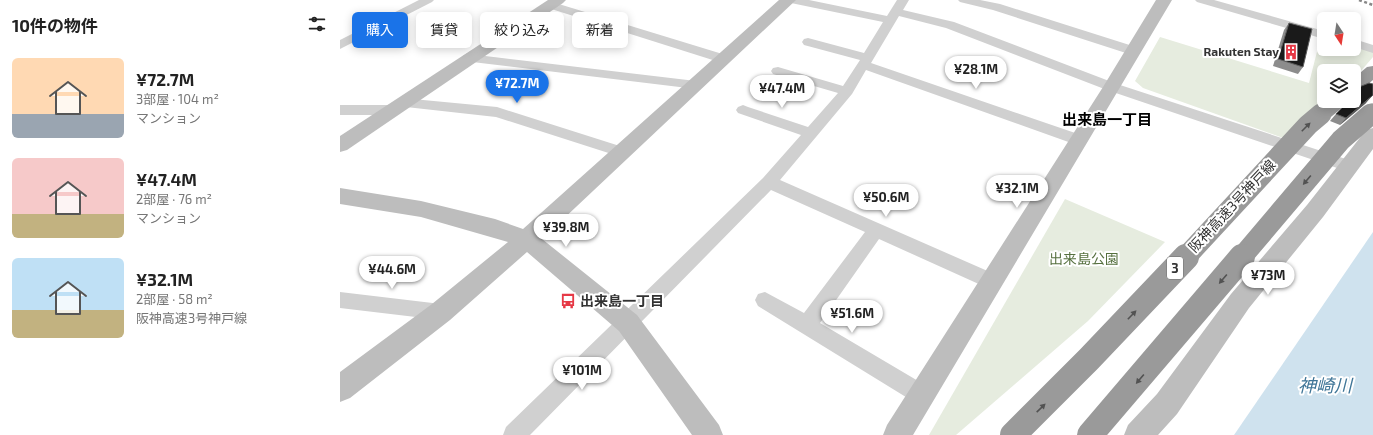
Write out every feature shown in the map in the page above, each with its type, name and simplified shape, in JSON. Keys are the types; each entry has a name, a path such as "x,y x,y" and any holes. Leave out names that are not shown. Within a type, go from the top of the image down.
{"highway":[{"path":"1361,81 1373,71"},
{"name":"阪神高速3号神戸線","path":"1013,435 1068,382 1138,309 1308,125 1329,108"},
{"path":"1090,435 1341,140 1373,112"}],"street":[{"path":"340,45 428,0"},
{"path":"340,390 441,312 527,239 789,0 897,10 950,25 1112,87 1349,166"},
{"path":"964,0 996,7 1134,51"},
{"path":"897,435 1164,0"},
{"path":"1201,0 1317,32"},
{"path":"340,145 553,3 724,59"},
{"path":"514,435 769,182 847,92 897,10"},
{"path":"808,42 866,61 1079,140"},
{"path":"1361,45 1373,49"},
{"path":"469,58 696,85"},
{"path":"778,70 847,92"},
{"path":"340,110 397,107 496,112 621,152"},
{"path":"743,110 812,133"},
{"path":"1138,435 1167,404 1240,301 1315,211 1373,135"},
{"path":"769,182 992,282"},
{"path":"340,196 422,209 495,228 527,239 628,323 709,435"},
{"path":"807,325 876,230"},
{"path":"340,300 441,312"},
{"path":"765,300 922,395"}],"green space":[{"path":"1160,37 1309,83 1317,52 1317,56 1361,56 1361,48 1373,51 1373,57 1361,71 1361,64 1317,64 1317,108 1320,108 1297,143 1143,88 1135,81"},
{"name":"出来島公園","path":"1065,199 1165,242 1088,321 956,435 929,435"}],"water":[{"name":"神崎川","path":"1373,232 1373,435 1234,435"}],"building":[{"name":"Rakuten Stay","path":"1289,23 1312,29 1303,67 1278,59"},
{"path":"1369,83 1373,84 1373,95 1361,105 1361,86"},
{"path":"1342,108 1358,108 1346,118 1336,114"}],"railway":[{"path":"1359,0 1373,5"}],"place":[{"name":"Rakuten Stay","path":"1291,52"},
{"name":"出来島一丁目","path":"568,301"}],"district":[{"name":"出来島一丁目","path":"1107,120"}]}
